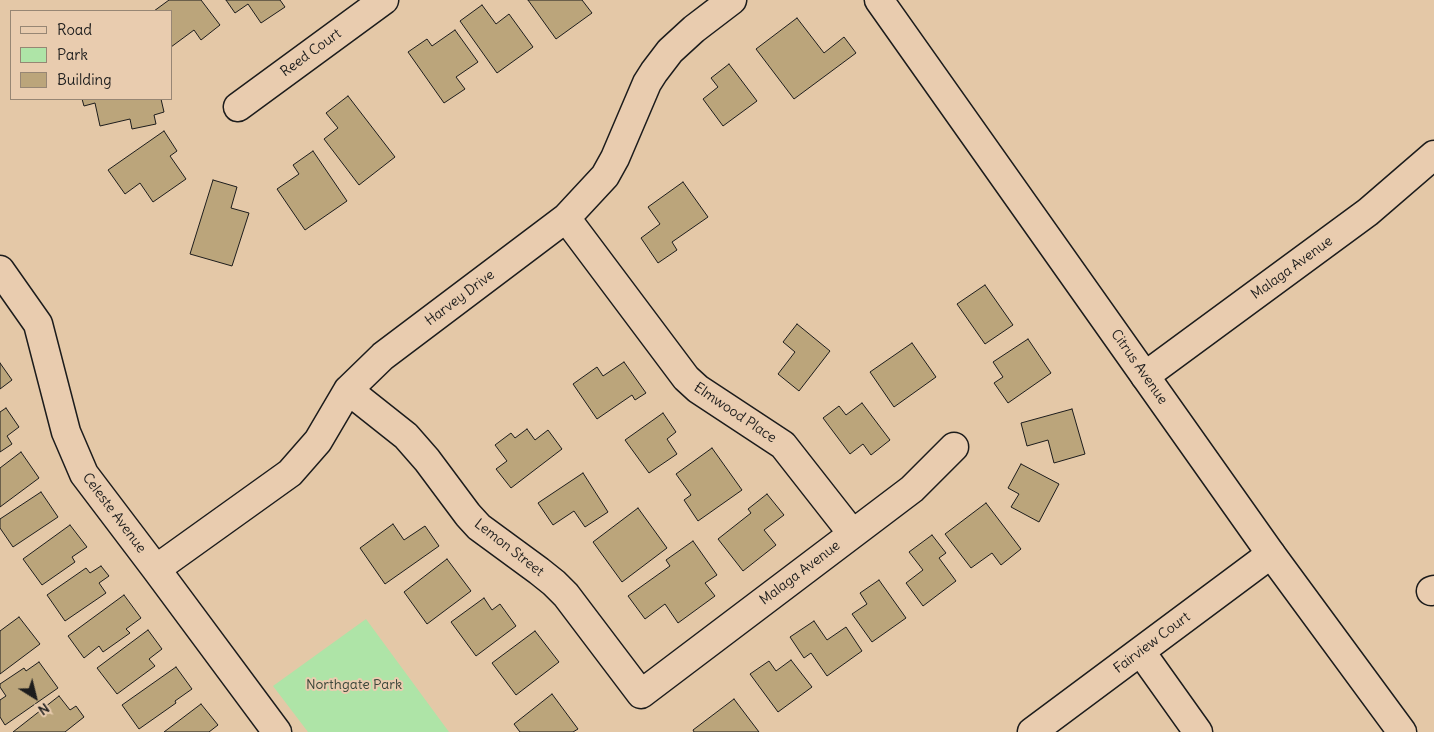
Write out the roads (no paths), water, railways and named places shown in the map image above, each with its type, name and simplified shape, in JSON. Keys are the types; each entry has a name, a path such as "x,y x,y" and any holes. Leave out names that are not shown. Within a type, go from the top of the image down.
{"street":[{"name":"Reed Court","path":"238,107 384,0"},
{"name":"Harvey Drive","path":"156,569 290,473 318,440 348,390 382,356 566,218 605,176 616,158 647,83 654,72 680,42 732,0"},
{"name":"Citrus Avenue","path":"879,0 1272,554 1402,732"},
{"name":"Malaga Avenue","path":"1145,376 1368,212 1434,155"},
{"name":"Elmwood Place","path":"566,218 686,378 698,389 783,445 852,533"},
{"name":"Celeste Avenue","path":"0,270 38,324 66,432 84,474 277,732"},
{"name":"Lemon Street","path":"348,390 406,436 427,460 468,515 480,527 539,571 566,595 641,694"},
{"name":"Malaga Avenue","path":"641,694 912,489 954,447"},
{"name":"Fairview Court","path":"1032,732 1272,554"},
{"path":"1141,652 1198,732"}],"park label":[{"name":"Northgate Park","path":"354,685"}]}
